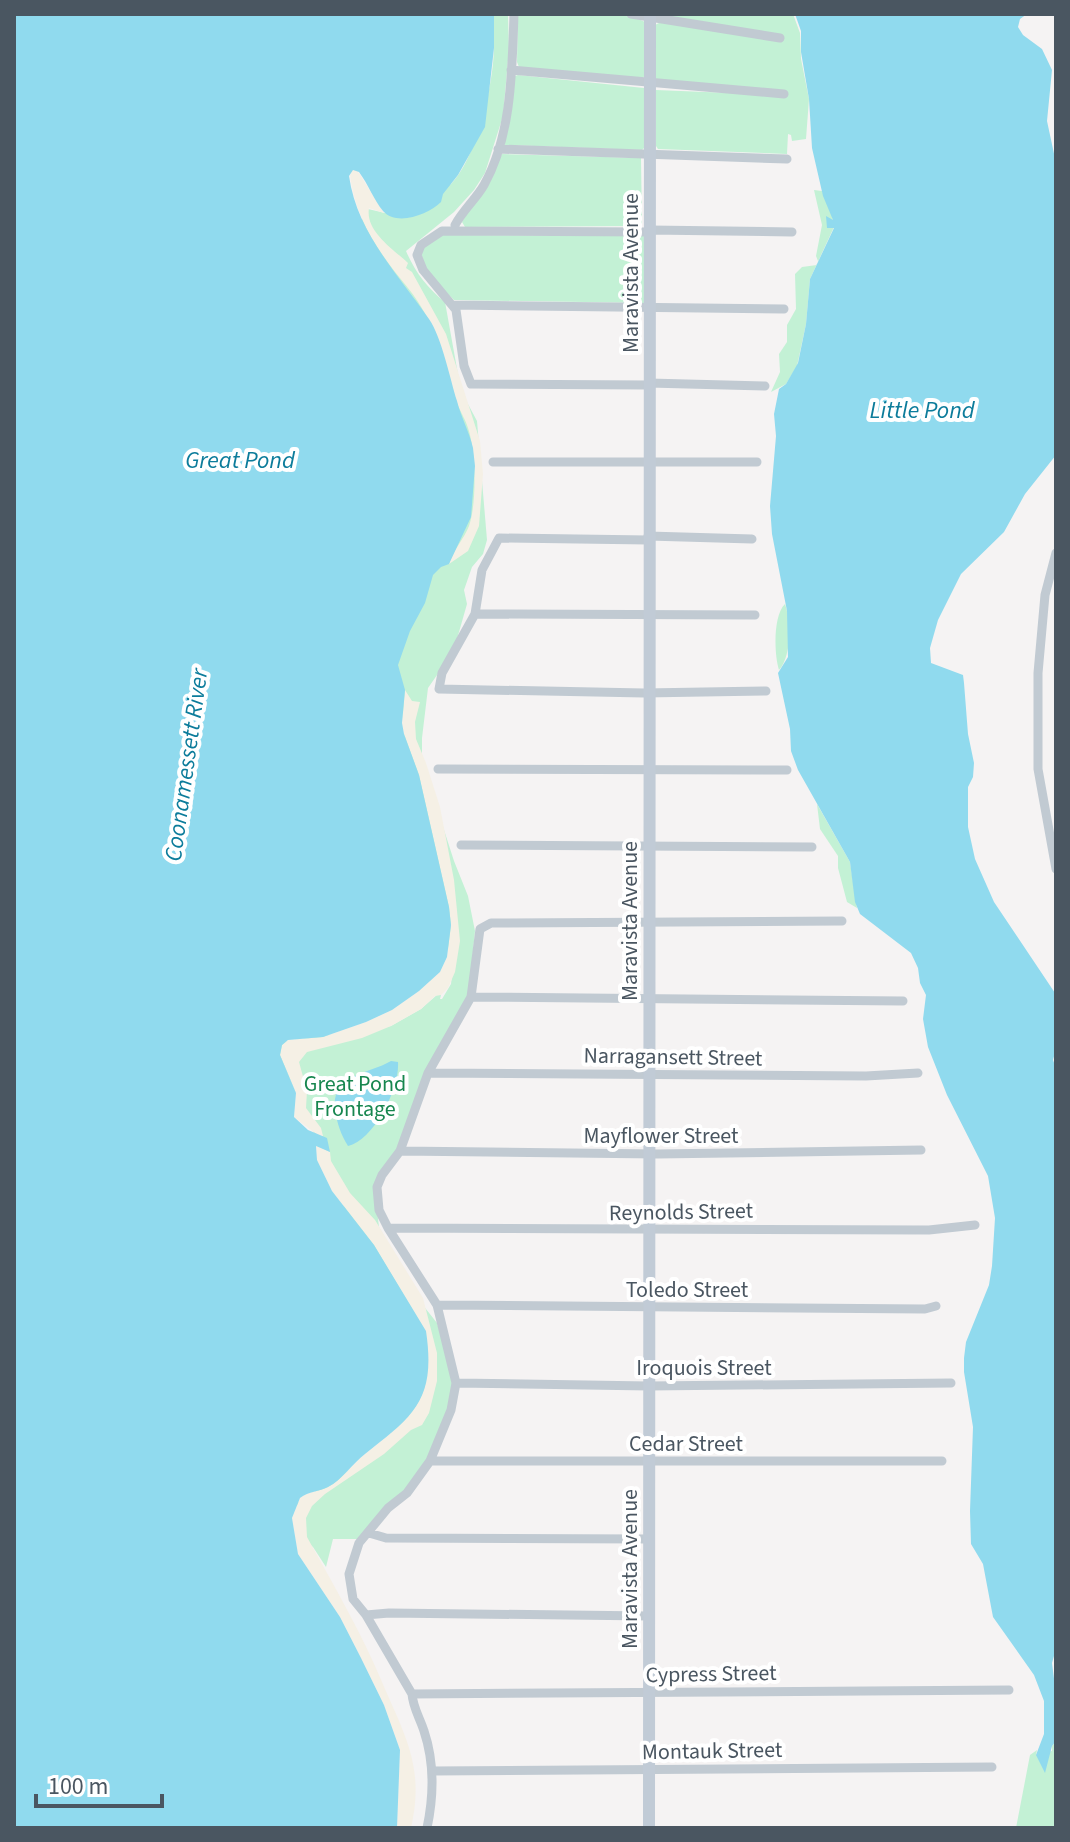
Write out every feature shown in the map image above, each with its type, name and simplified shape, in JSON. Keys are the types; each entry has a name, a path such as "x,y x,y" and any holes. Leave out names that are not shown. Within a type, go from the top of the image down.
{"main road":[{"name":"Maravista Avenue","path":"649,1828 650,16"}],"street":[{"path":"455,225 486,182 498,149 511,70 514,14"},
{"path":"631,14 780,38"},
{"path":"511,70 650,85 784,94"},
{"path":"498,149 787,159"},
{"path":"765,386 471,384 464,366 453,305 417,261 421,245 442,231 792,232"},
{"path":"453,305 784,309"},
{"path":"493,462 757,462"},
{"path":"752,539 499,538 482,570 475,614 442,673 439,689 648,693 766,691"},
{"path":"1056,553 1045,595 1038,673 1038,769 1056,869"},
{"path":"475,614 755,615"},
{"path":"438,769 787,770"},
{"path":"461,845 812,847"},
{"path":"427,1828 432,1800 432,1771 425,1732 413,1705 412,1694 366,1615 353,1599 349,1574 359,1543 388,1508 413,1486 430,1461 451,1410 456,1383 437,1305 388,1228 379,1210 377,1187 400,1151 428,1073 471,997 482,926 491,923 842,921"},
{"path":"471,997 903,1001"},
{"name":"Narragansett Street","path":"428,1073 866,1076 918,1073"},
{"name":"Mayflower Street","path":"400,1151 648,1154 921,1150"},
{"name":"Reynolds Street","path":"388,1228 929,1230 975,1225"},
{"name":"Toledo Street","path":"437,1305 925,1309 936,1306"},
{"name":"Iroquois Street","path":"456,1383 649,1386 951,1383"},
{"name":"Cedar Street","path":"430,1461 942,1461"},
{"path":"369,1533 386,1538 649,1539"},
{"path":"366,1615 649,1616"},
{"name":"Cypress Street","path":"412,1694 1009,1690"},
{"name":"Montauk Street","path":"432,1771 992,1767"}],"green space":[{"path":"602,13 645,22 645,76 641,79 519,67 518,14"},
{"name":"Great Pond Frontage","path":"490,14 508,14 509,49 503,116 485,173 454,212 406,251 422,279 445,302 461,391 477,421 487,540 464,590 467,604 457,639 428,688 422,738 426,774 468,896 475,931 469,992 424,1087 401,1152 386,1171 376,1202 379,1227 422,1304 437,1323 453,1378 451,1407 429,1464 362,1539 333,1539 326,1567 313,1547 303,1539 297,1503 397,1440 341,1194 274,1043 391,1026 421,1009 438,994 442,999 451,984 453,968 407,763 356,228 368,209 385,213 451,184 460,172 476,138 491,79 494,46"},
{"path":"657,14 793,14 800,33 801,59 809,99 806,139 792,141 788,134 787,154 658,149 656,90 730,93 661,82 655,78"},
{"path":"515,76 644,88 645,147 642,150 505,145"},
{"path":"502,154 641,158 642,226 465,227 462,222"},
{"path":"814,190 822,191 834,227 818,262 816,256 822,225"},
{"path":"439,235 644,236 645,303 454,300 428,275 421,253 426,243"},
{"path":"816,265 810,279 806,324 797,366 786,384 771,392 780,372 779,354 787,342 787,325 796,309 795,274 802,267"},
{"path":"785,604 789,638 786,656 779,670 777,626"},
{"path":"817,804 850,862 857,908 847,902 838,856 820,829"},
{"path":"1056,1741 1056,1828 1016,1828 1030,1755 1037,1750 1036,1755 1052,1751"}],"sand":[{"path":"357,170 384,213 369,208 371,224 381,239 408,263 406,268 412,272 446,334 480,441 483,474 479,526 468,551 449,564 472,516 474,477 471,438 438,341 425,314 363,222 353,191 350,175"},
{"path":"405,690 412,701 420,702 415,722 416,739 440,807 454,880 460,941 455,972 441,995 391,1026 362,1038 307,1052 299,1062 307,1091 306,1108 321,1128 323,1136 319,1136 294,1117 296,1093 280,1055 282,1045 288,1040 323,1037 392,1010 440,972 447,957 451,925 449,907 419,775 404,734"},
{"path":"316,1145 330,1152 331,1161 350,1193 375,1220 423,1298 437,1353 437,1381 429,1413 422,1425 325,1494 312,1506 306,1518 307,1537 365,1645 405,1736 416,1787 411,1828 397,1828 400,1750 384,1705 340,1617 298,1554 292,1518 300,1498 325,1489 338,1480 397,1428 418,1403 427,1373 425,1331 374,1245 332,1191 317,1160"}],"water":[{"name":"Great Pond","path":"14,14 494,14 494,48 485,127 441,202 413,217 396,218 383,211 359,172 353,170 349,176 353,197 380,252 434,327 473,448 475,466 471,517 449,564 433,575 425,603 410,631 398,665 405,690 404,734 419,775 449,907 451,925 447,957 440,972 392,1010 323,1037 288,1040 282,1045 280,1055 296,1093 294,1117 308,1130 327,1138 330,1152 316,1146 317,1160 332,1191 374,1245 426,1331 428,1373 424,1390 409,1416 338,1480 325,1489 300,1498 292,1518 298,1554 340,1617 384,1705 400,1750 397,1828 14,1828"},
{"name":"Little Pond","path":"795,14 1027,14 1020,19 1018,27 1023,35 1042,49 1052,70 1047,121 1056,163 1056,455 1025,494 1004,532 961,574 938,620 930,648 931,663 963,675 974,763 973,777 968,787 968,827 975,859 994,902 1055,993 1056,1649 1052,1663 1056,1694 1056,1741 1045,1773 1036,1755 1044,1734 1044,1701 1034,1675 993,1617 983,1564 971,1544 973,1427 964,1358 966,1342 989,1285 992,1266 995,1218 988,1176 947,1095 928,1047 923,1019 926,995 911,953 860,914 855,902 850,862 798,770 791,751 790,729 778,673 788,657 787,611 772,534 770,506 776,436 774,414 779,389 786,384 798,363 806,324 810,279 834,228 827,228 826,216 833,220 823,196 812,148 801,31"},
{"path":"391,1061 398,1062 397,1073 384,1112 367,1134 348,1146 335,1110 339,1089 352,1077"}],"water label":[{"name":"Coonamessett River","path":"186,765"}]}
